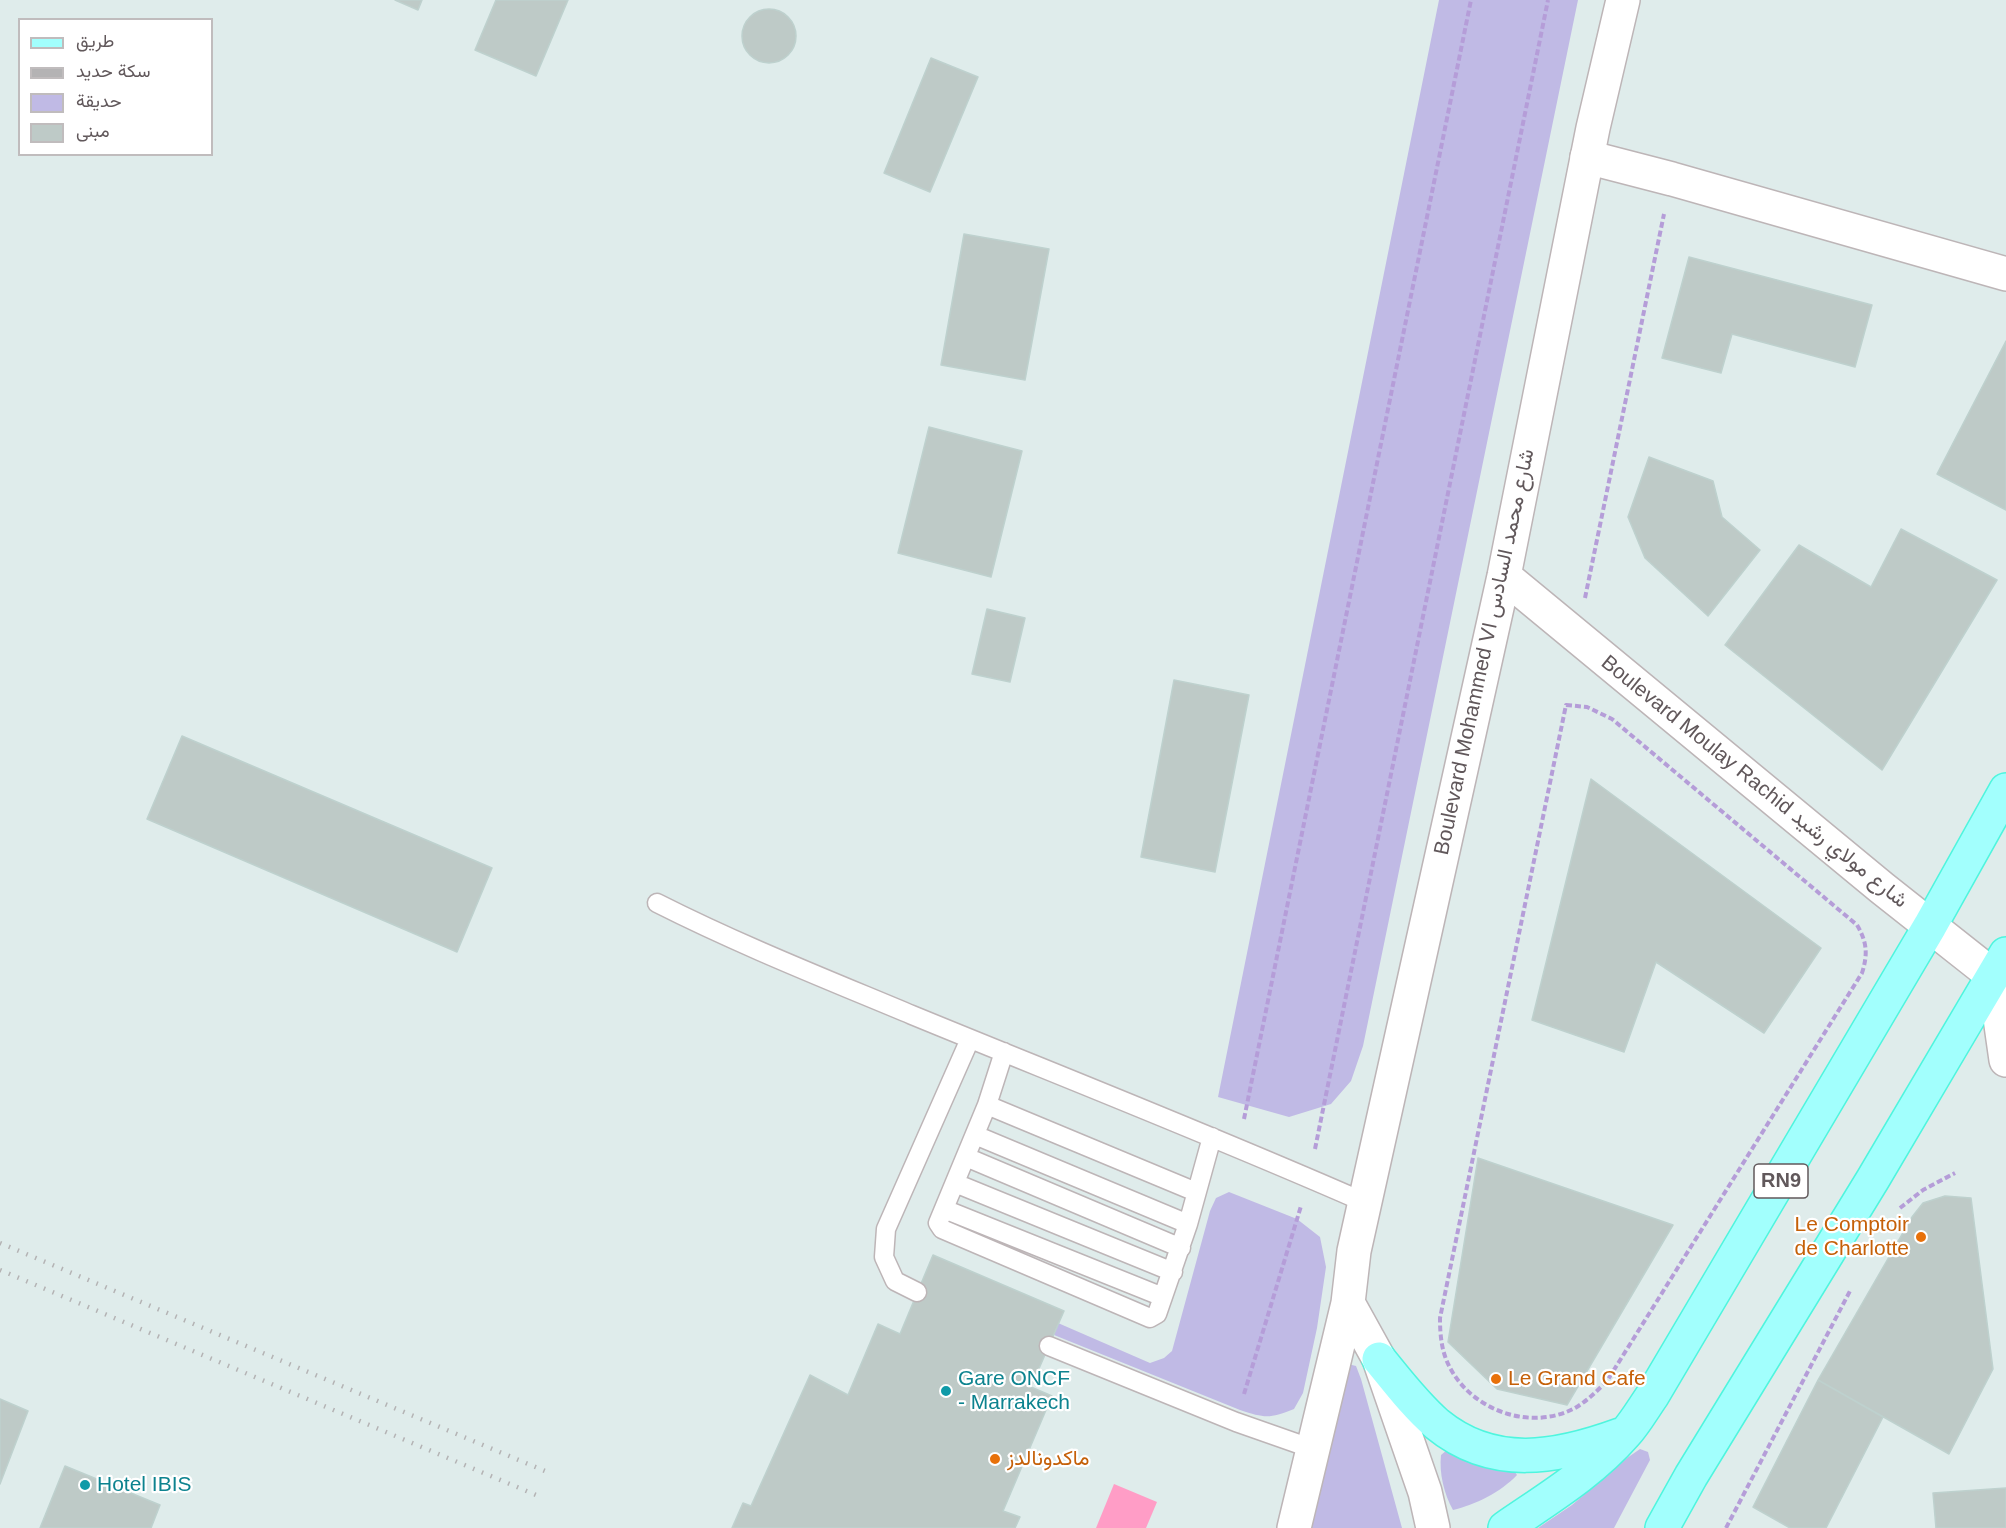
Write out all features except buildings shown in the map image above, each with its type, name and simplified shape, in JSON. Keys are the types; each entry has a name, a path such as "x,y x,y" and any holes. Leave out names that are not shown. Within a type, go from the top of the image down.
{"main road":[{"name":"RN9","path":"1505,1528 1576,1480 1627,1432 1658,1386 1930,926 2006,790"},
{"path":"1662,1528 1691,1476 2002,972"},
{"path":"1379,1359 1437,1424 1471,1446 1508,1455 1551,1455 1588,1446 1627,1432"}],"street":[{"name":"Boulevard Mohammed VI شارع محمد السادس","path":"1294,1528 1348,1303 1354,1251 1504,576 1587,157 1623,0"},
{"path":"1587,157 2006,273"},
{"name":"Boulevard Moulay Rachid شارع مولاي رشيد","path":"1504,576 1930,926 2002,972"},
{"path":"2002,972 2006,1060"},
{"path":"1348,1303 1379,1359 1422,1482 1433,1528"}],"lane":[{"path":"657,903 716,933 1212,1137 1366,1203"},
{"path":"917,1292 895,1281 884,1257 886,1229 970,1039"},
{"path":"1004,1052 987,1105 938,1222 942,1229 1150,1318 1158,1314 1173,1272 1212,1137"},
{"path":"987,1105 1196,1192"},
{"path":"975,1135 1188,1224"},
{"path":"966,1157 1181,1248"},
{"path":"955,1183 1173,1272"},
{"path":"1049,1346 1236,1422 1313,1449"}],"path":[{"path":"1235,1147 1248,1106 1472,0"},
{"path":"1236,1422 1309,1178 1548,0"},
{"path":"1583,607 1672,179"},
{"path":"1566,705 1587,707 1612,719 1857,925 1867,948 1866,961 1862,973 1620,1361 1607,1381 1592,1396 1574,1408 1554,1416 1532,1418 1510,1415 1490,1407 1472,1395 1458,1379 1447,1360 1441,1340 1440,1318 1566,705"},
{"path":"1898,1211 1923,1190 1955,1173"},
{"path":"1726,1528 1853,1286"}],"green space":[{"path":"1439,0 1578,0 1363,1046 1351,1081 1331,1104 1289,1117 1218,1097"},
{"path":"1229,1192 1297,1219 1320,1237 1326,1267 1317,1328 1303,1393 1294,1409 1273,1416 1261,1416 1240,1410 1054,1335 1058,1323 1150,1363 1164,1358 1172,1351 1210,1211 1216,1198"},
{"path":"1348,1364 1356,1366 1361,1379 1402,1528 1311,1528"},
{"path":"1640,1449 1648,1452 1650,1460 1614,1528 1538,1528 1572,1505"},
{"path":"1447,1450 1477,1462 1510,1465 1517,1475 1487,1497 1453,1510 1445,1490 1441,1469 1441,1455"}],"shaded area":[{"path":"1114,1484 1157,1502 1146,1528 1096,1528"}],"railway":[{"path":"0,1243 545,1471"},
{"path":"0,1270 536,1495"}],"place":[{"name":"Le Comptoir de Charlotte","path":"1921,1237"},
{"name":"Le Grand Cafe","path":"1496,1379"},
{"name":"Gare ONCF - Marrakech","path":"946,1391"},
{"name":"ماكدونالدز","path":"995,1459"},
{"name":"Hotel IBIS","path":"85,1485"}]}
